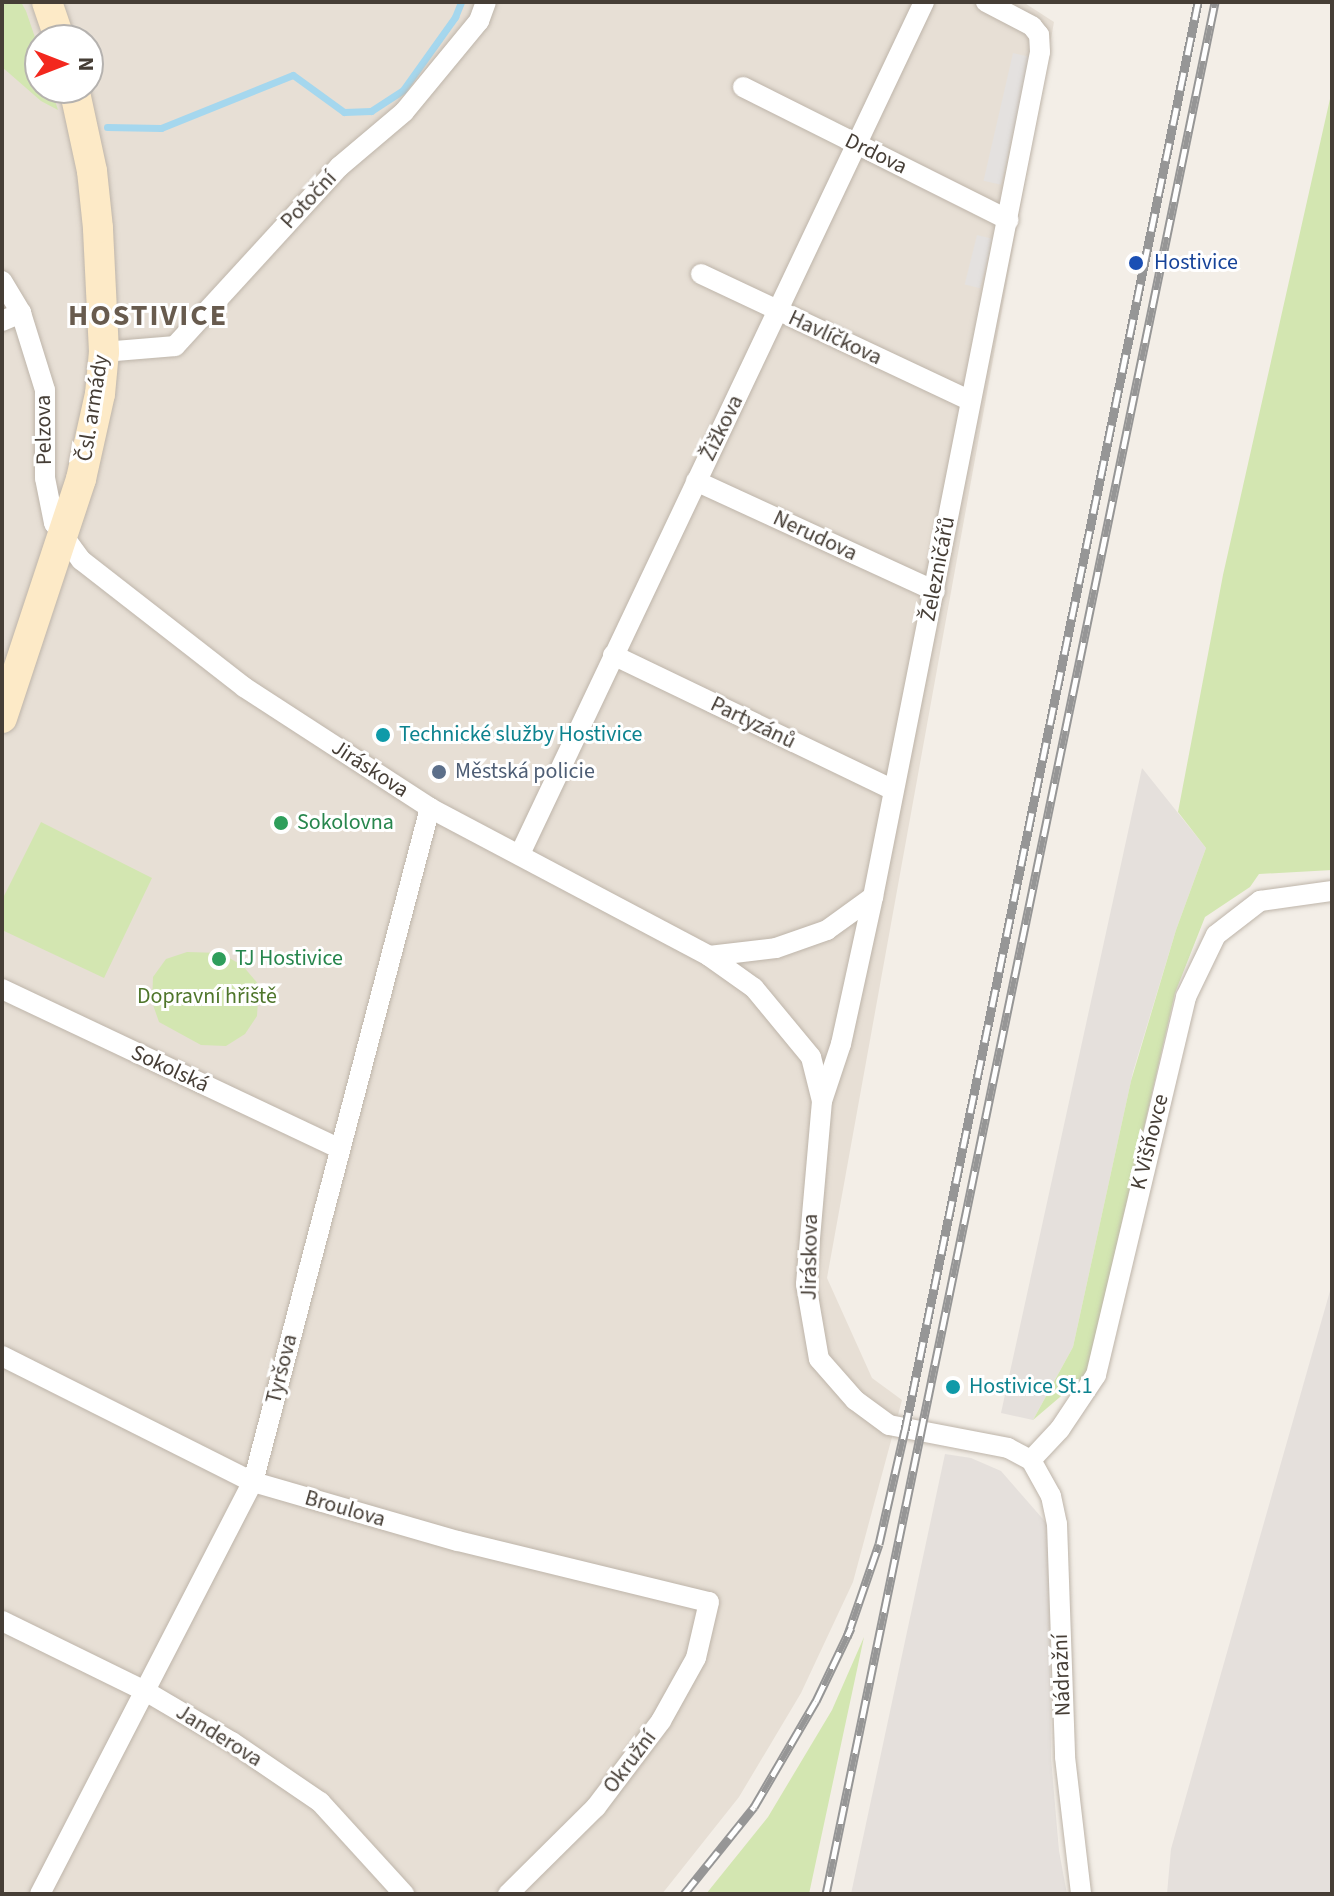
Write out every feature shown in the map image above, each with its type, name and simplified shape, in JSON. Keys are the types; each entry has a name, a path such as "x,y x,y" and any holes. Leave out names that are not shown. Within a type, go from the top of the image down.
{"main road":[{"path":"47,2 55,24"},
{"name":"Čsl. armády","path":"2,718 92,435 104,352 92,171 77,104"}],"street":[{"name":"Potoční","path":"104,352 175,346 339,167 404,112 479,21 486,2"},
{"name":"Žižkova","path":"520,854 924,2"},
{"name":"Železničářů","path":"822,1101 841,1044 873,897 1040,52 1039,35 1029,25 986,2"},
{"name":"Drdova","path":"743,87 1009,220"},
{"name":"Havlíčkova","path":"701,274 969,400"},
{"name":"Pelzova","path":"2,281 11,317 45,390 45,478 54,523 62,537"},
{"name":"Nerudova","path":"696,481 935,591"},
{"name":"Jiráskova","path":"62,537 81,560 244,687 430,808 709,956 754,988 811,1057 822,1101 806,1284 819,1359 855,1400 889,1425 1008,1448 1031,1460"},
{"name":"Partyzánů","path":"613,655 893,790"},
{"name":"Tyršova","path":"40,1894 253,1482 430,808"},
{"name":"K Višňovce","path":"1031,1460 1060,1429 1096,1375 1186,997 1216,935 1260,901 1332,891"},
{"path":"709,956 776,948 827,930 873,897"},
{"name":"Sokolská","path":"2,989 339,1148"},
{"name":"Broulova","path":"2,1356 253,1482 458,1541 709,1602"},
{"name":"Nádražní","path":"1031,1460 1051,1496 1057,1524 1065,1757 1081,1894"},
{"name":"Okružní","path":"508,1894 596,1807 661,1721 696,1658 709,1602"},
{"name":"Janderova","path":"2,1621 147,1692 232,1742 320,1802 390,1875 404,1894"}],"shaded area":[{"path":"2,2 1023,2 1054,22 827,1278 872,1378 902,1400 853,1582 801,1693 739,1797 662,1894 2,1894"},
{"path":"1013,53 1031,57 1001,185 984,181"},
{"path":"977,235 993,239 980,288 965,284"},
{"path":"1142,768 1206,848 1176,930 1133,1072 1073,1347 1033,1420 1001,1413"},
{"path":"1332,1284 1332,1894 1167,1894 1171,1849"},
{"path":"945,1454 971,1458 1001,1471 1049,1526 1051,1758 1059,1851 1067,1894 851,1894"}],"green space":[{"path":"2,2 21,2 30,24 24,24 24,86 2,67"},
{"path":"1332,90 1332,870 1259,874 1250,887 1205,917 1175,993 1087,1374 1033,1420 1073,1347 1131,1081 1176,930 1206,848 1178,812 1223,575"},
{"path":"41,822 152,878 104,978 2,930 2,900"},
{"name":"Dopravní hřiště","path":"187,952 221,953 243,966 259,985 257,1016 245,1034 226,1046 201,1045 159,1022 152,1002 153,977 166,959"},
{"path":"864,1637 809,1894 706,1894 768,1817 832,1710"}],"waterway":[{"path":"107,127 161,128 293,75 344,112 371,111 403,90 455,17 461,2"}],"railway":[{"path":"847,1637 879,1544 905,1430 1198,2"},
{"path":"826,1894 1215,2"},
{"path":"684,1894 754,1807 816,1701 851,1628"}],"place":[{"name":"Hostivice","path":"1136,263"},
{"name":"Technické služby Hostivice","path":"383,735"},
{"name":"Městská policie","path":"439,772"},
{"name":"Sokolovna","path":"281,823"},
{"name":"TJ Hostivice","path":"219,959"},
{"name":"Hostivice St.1","path":"953,1387"}],"district":[{"name":"HOSTIVICE","path":"148,316"}]}
